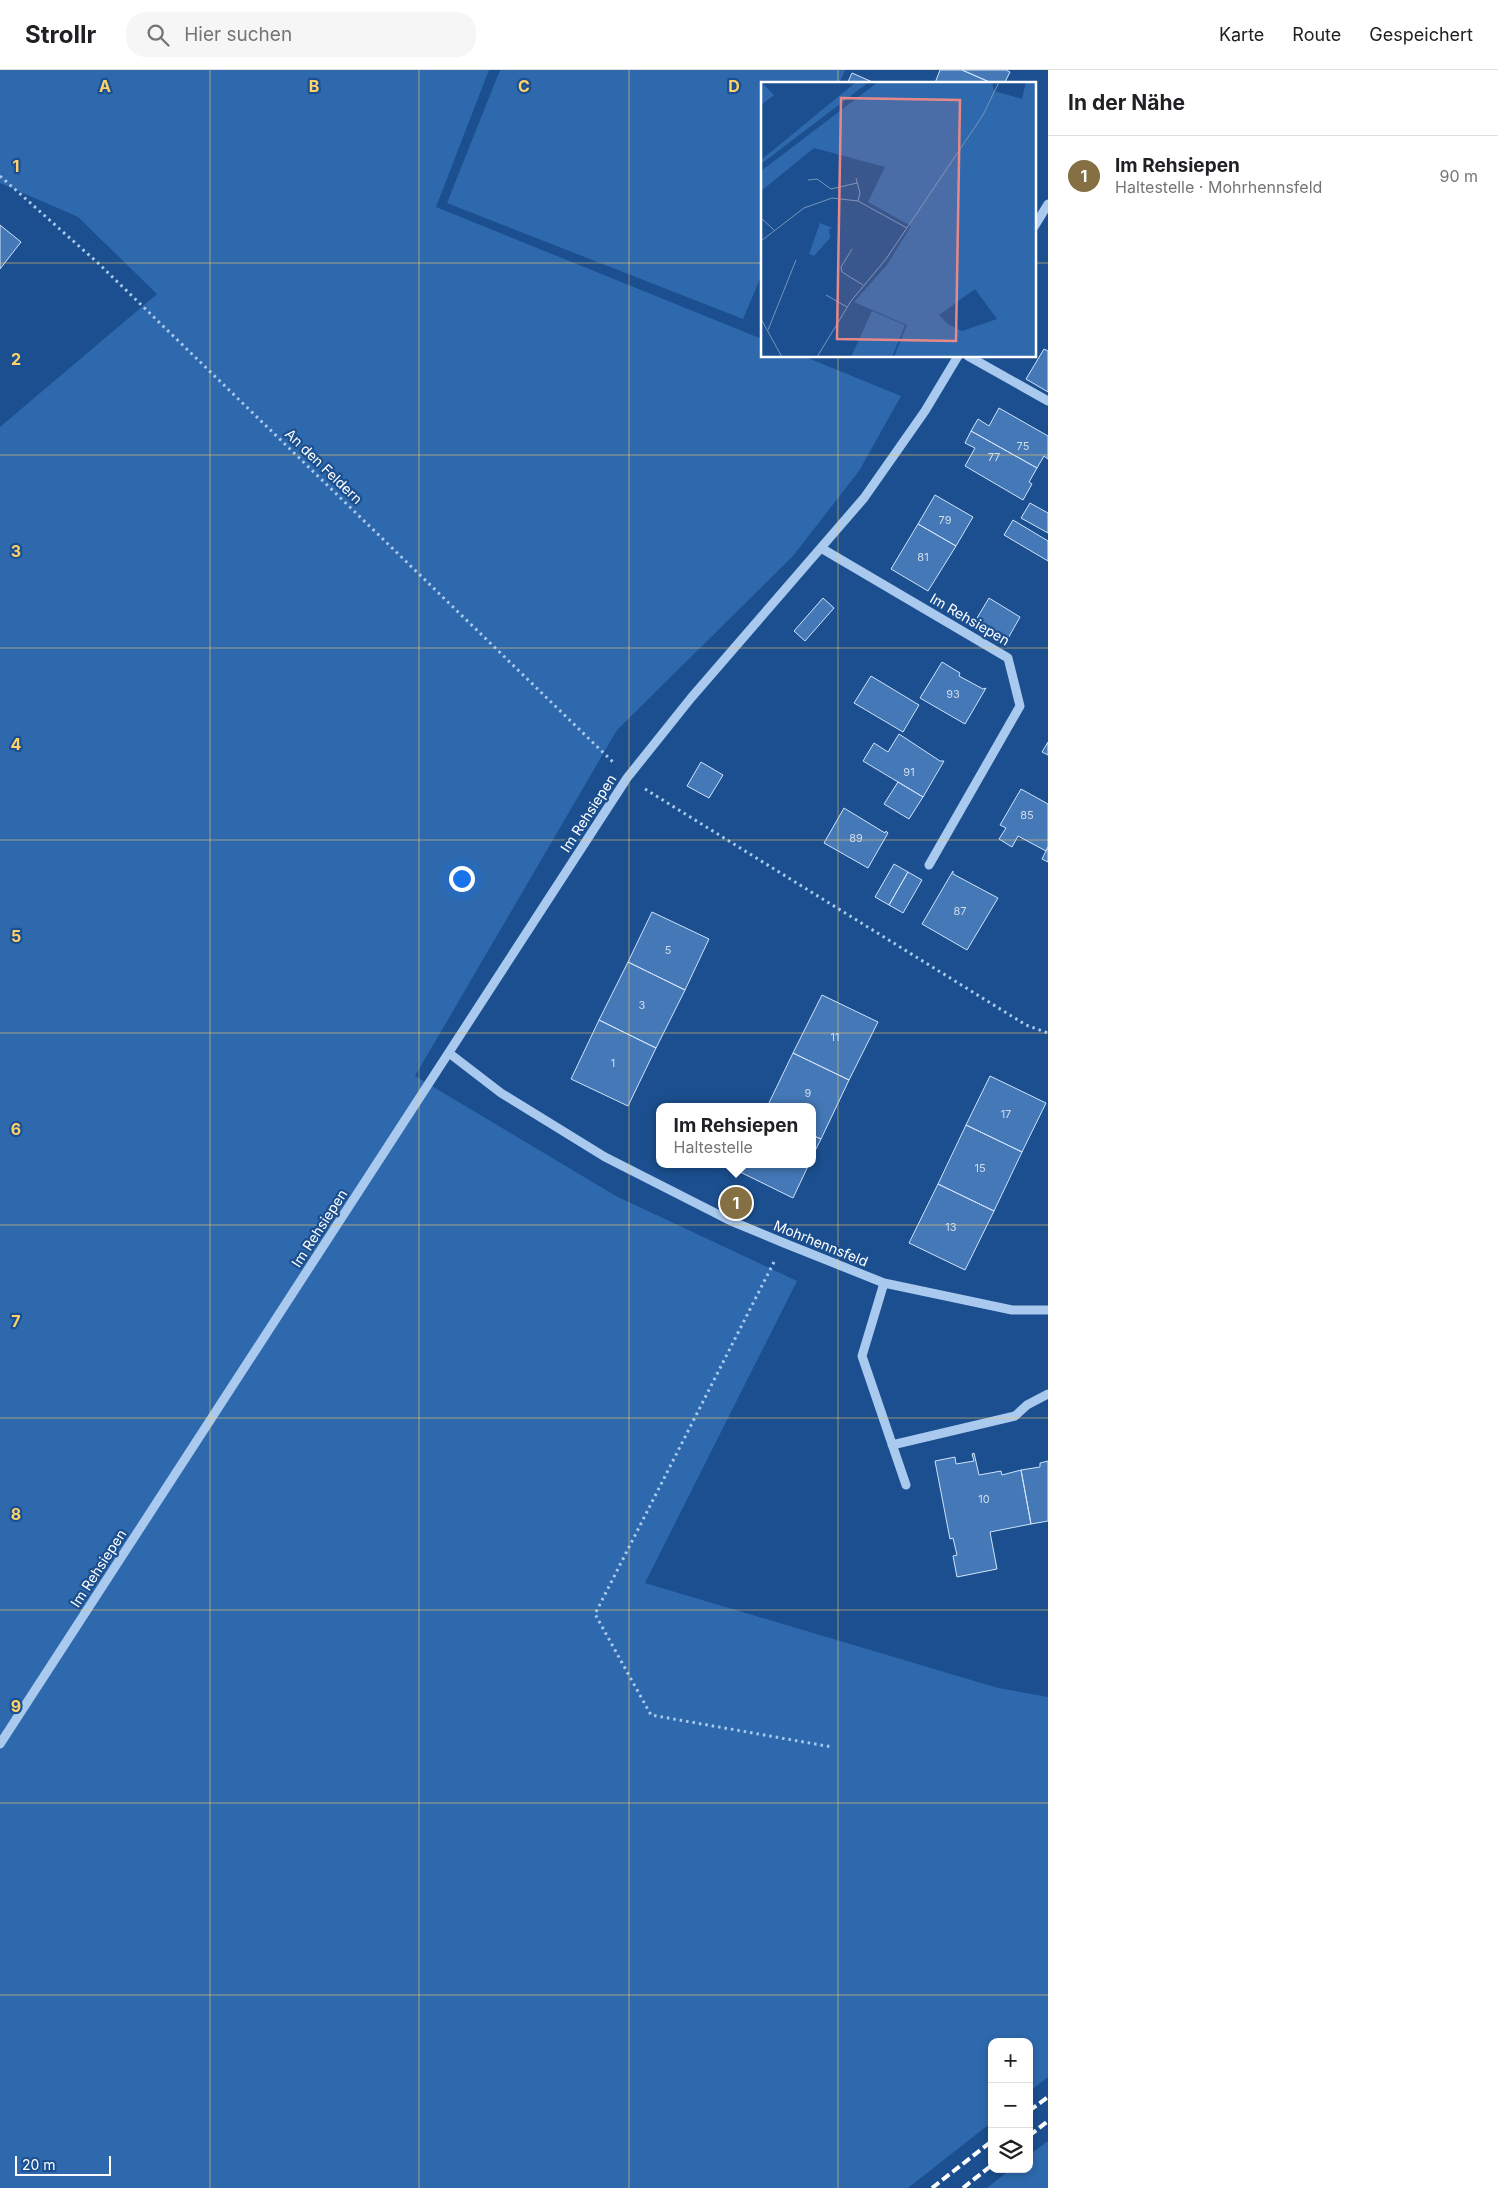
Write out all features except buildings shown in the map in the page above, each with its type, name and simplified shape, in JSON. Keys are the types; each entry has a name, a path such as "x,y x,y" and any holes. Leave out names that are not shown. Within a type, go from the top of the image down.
{"street":[{"path":"1036,224 1048,204"},
{"name":"Im Rehsiepen","path":"0,1744 627,778 691,698 864,498 925,411 957,358"},
{"path":"972,358 1048,401"},
{"name":"Im Rehsiepen","path":"821,548 1008,658 1020,706 929,865"},
{"name":"Mohrhennsfeld","path":"448,1053 501,1093 605,1157 732,1221 884,1283 1012,1310 1048,1310"},
{"path":"884,1283 862,1356 906,1485"},
{"path":"892,1445 1015,1416 1027,1405 1048,1394"}],"path":[{"name":"An den Feldern","path":"0,176 98,262 627,778 1026,1025 1048,1033"},
{"path":"784,1243 595,1614 652,1715 832,1747"}],"shaded area":[{"path":"0,70 489,70 436,207 761,339 761,358 808,358 901,396 859,471 793,556 617,730 415,1076 616,1196 797,1281 645,1583 998,1688 1048,1697 1048,2077 1033,2089 1033,2038 988,2038 988,2125 908,2188 0,2188 0,427 157,294 78,217 0,183"},
{"path":"500,70 845,70 840,82 761,82 761,276 743,319 447,203"},
{"path":"1048,2141 1048,2188 987,2188 1006,2173 1033,2173 1033,2152"}],"railway":[{"path":"1033,2108 1048,2097"},
{"path":"1033,2133 1048,2121"},
{"path":"932,2188 988,2144"},
{"path":"963,2188 988,2168"}],"place":[{"name":"Im Rehsiepen","path":"736,1203"}]}
